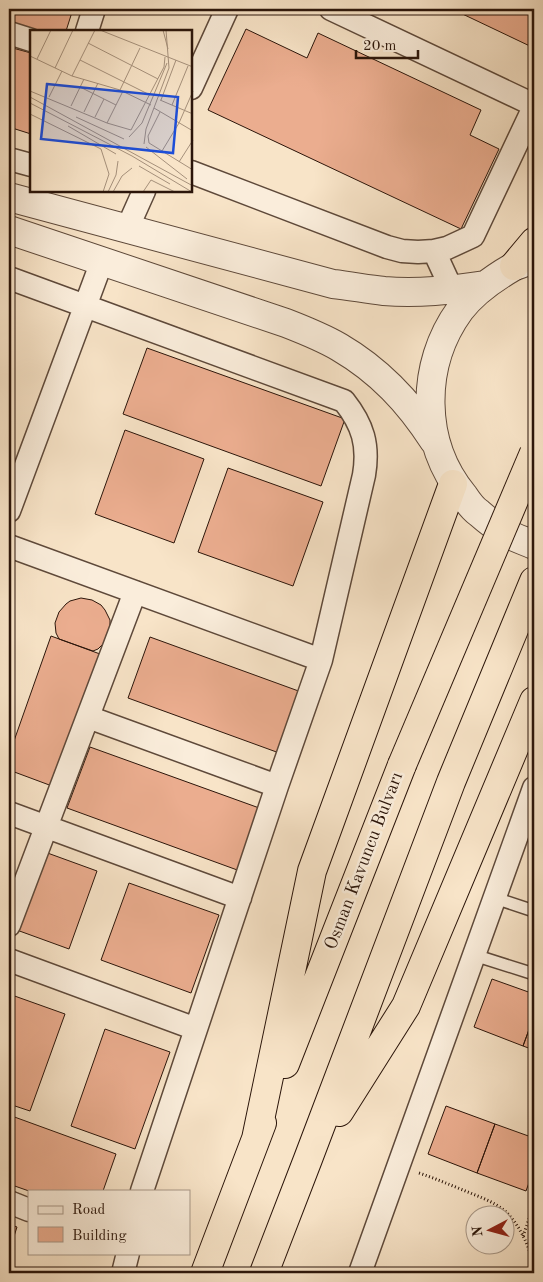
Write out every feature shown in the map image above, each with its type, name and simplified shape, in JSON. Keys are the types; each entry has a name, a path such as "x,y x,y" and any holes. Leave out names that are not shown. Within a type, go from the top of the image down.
{"highway":[{"path":"524,263 534,242"},
{"name":"Osman Kavuncu Bulvarı","path":"205,1273 402,765 534,453"},
{"path":"256,1139 312,871 453,484"},
{"path":"264,1273 451,782 534,581"},
{"path":"308,1159 406,1006 534,702"}],"street":[{"path":"87,30 94,9"},
{"path":"192,86 227,9"},
{"path":"192,172 387,247 402,251 434,251 447,248 473,236 534,106 331,9"},
{"path":"9,33 30,40"},
{"path":"9,159 30,165"},
{"path":"127,229 144,192"},
{"path":"9,197 37,198 127,229 333,284 386,291 419,292 485,285"},
{"path":"9,230 286,322 318,336 369,367 392,387 408,404 434,441"},
{"path":"434,251 452,290"},
{"path":"9,511 102,261"},
{"path":"524,263 485,285 461,310 443,339 432,372 429,407 434,441 442,463 453,484 477,512 507,534 534,545"},
{"path":"9,278 344,401 360,424 366,450 364,475 321,660 142,1190"},
{"path":"9,546 321,660"},
{"path":"9,924 135,592"},
{"path":"88,717 277,786"},
{"path":"360,1273 534,788"},
{"path":"9,814 240,898"},
{"path":"9,960 196,1029"},
{"path":"9,1202 28,1210"},
{"path":"124,1273 128,1254"}],"lane":[{"path":"495,898 534,911"},
{"path":"474,954 534,974"}],"path":[{"path":"399,1165 492,1202 515,1223 530,1250 534,1266"},
{"path":"523,1236 534,1205"}],"building":[{"path":"9,9 73,9 66,30 30,30 9,24"},
{"path":"452,9 534,9 534,48"},
{"path":"246,29 307,58 318,33 481,110 470,135 499,149 461,229 208,110"},
{"path":"9,47 30,53 30,134 9,127"},
{"path":"147,348 345,419 321,486 123,414"},
{"path":"125,430 204,459 174,543 95,514"},
{"path":"228,468 323,502 293,586 198,552"},
{"path":"81,598 92,600 101,605 110,620 110,631 106,641 93,651 59,639 56,633 55,623 59,612 70,601"},
{"path":"51,636 100,654 52,786 9,770 9,755"},
{"path":"150,637 304,693 282,754 128,698"},
{"path":"90,747 262,809 240,871 67,808"},
{"path":"42,851 97,871 69,949 14,929"},
{"path":"129,883 219,915 191,993 101,960"},
{"path":"492,979 534,994 534,1016 523,1046 474,1027"},
{"path":"9,994 65,1014 30,1111 9,1104"},
{"path":"534,1016 534,1050 523,1046"},
{"path":"105,1029 170,1052 135,1149 71,1126"},
{"path":"446,1106 495,1124 477,1173 428,1154"},
{"path":"9,1115 116,1154 103,1190 28,1191 9,1184"},
{"path":"495,1124 534,1138 534,1169 526,1191 477,1173"},
{"path":"9,1224 17,1227 9,1252"}]}
